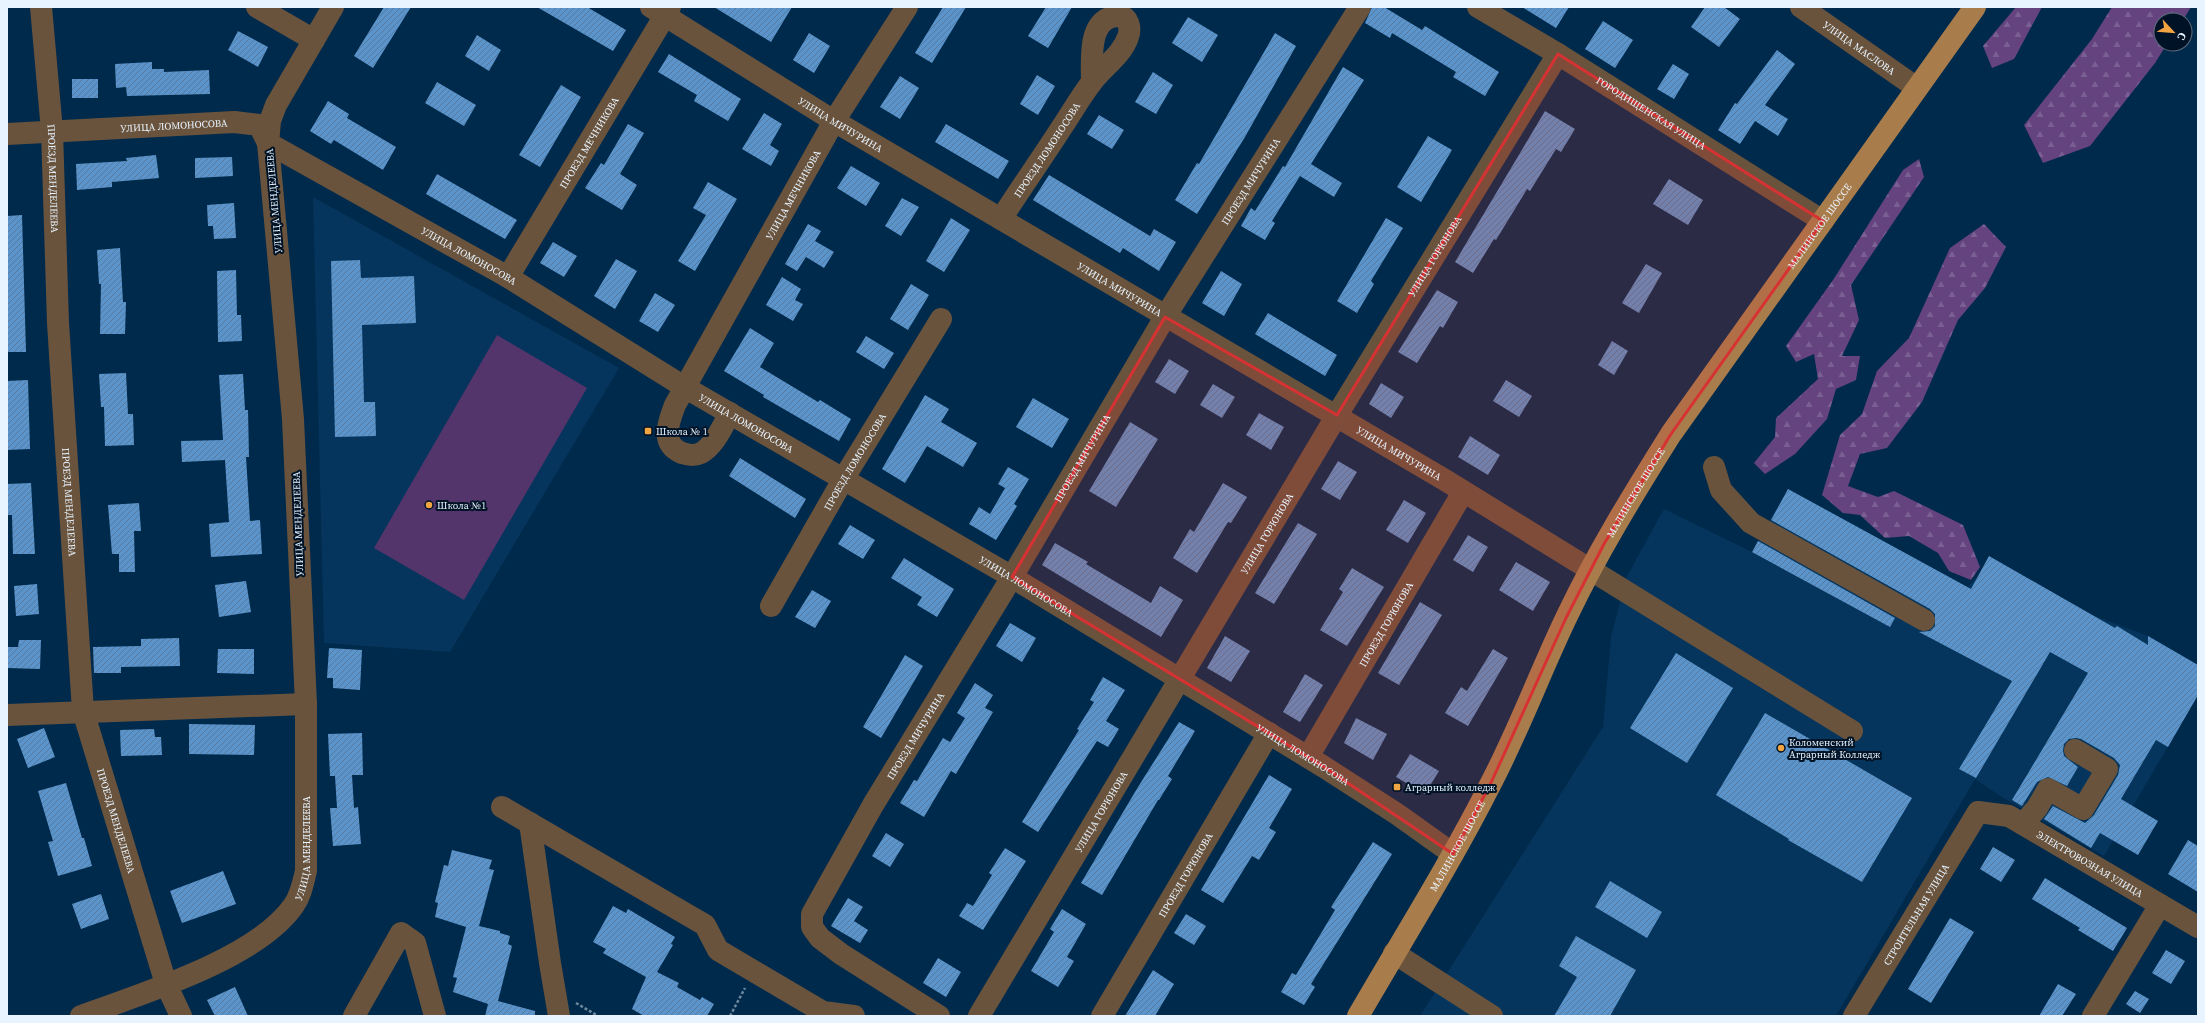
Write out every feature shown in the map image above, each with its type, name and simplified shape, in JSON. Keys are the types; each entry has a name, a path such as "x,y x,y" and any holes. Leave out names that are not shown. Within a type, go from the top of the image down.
{"main road":[{"name":"МАЛИНСКОЕ ШОССЕ","path":"1358,1016 1453,854 1490,785 1589,570 1671,434 1975,7"}],"street":[{"name":"ПРОЕЗД МЕНДЕЛЕЕВА","path":"42,7 52,131 58,323 83,711 166,984"},
{"path":"257,7 314,40"},
{"name":"УЛИЦА МЕНДЕЛЕЕВА","path":"80,1016 166,984 243,950 283,918 294,904 302,889 306,871 306,704 293,419 268,143 270,121 276,105 333,7"},
{"name":"УЛИЦА МЕЧНИКОВА","path":"730,413 708,448 699,454 688,455 677,450 670,444 666,431 675,405 686,388 834,121 907,7"},
{"name":"ПРОЕЗД МИЧУРИНА","path":"939,1016 841,954 820,938 812,927 812,914 873,805 1012,577 1164,317 1360,7"},
{"name":"ГОРОДИЩЕНСКАЯ УЛИЦА","path":"1478,7 1558,54 1823,221"},
{"name":"УЛИЦА МАСЛОВА","path":"1801,7 1917,88"},
{"name":"УЛИЦА МИЧУРИНА","path":"662,10 834,121 1164,317 1337,415 1852,731"},
{"name":"ПРОЕЗД МЕЧНИКОВА","path":"508,277 662,10"},
{"name":"УЛИЦА ГОРЮНОВА","path":"979,1016 1337,415 1558,54"},
{"name":"ПРОЕЗД ЛОМОНОСОВА","path":"1001,219 1092,81"},
{"name":"УЛИЦА ЛОМОНОСОВА","path":"7,134 248,123 259,125 268,143 508,277 686,388 844,478 1012,577 1308,757 1397,814 1453,854"},
{"name":"ПРОЕЗД ЛОМОНОСОВА","path":"771,606 844,478 941,319"},
{"path":"1714,467 1721,490 1751,523 1924,620"},
{"name":"ПРОЕЗД ГОРЮНОВА","path":"1308,757 1464,492"},
{"path":"7,715 83,711 306,704"},
{"name":"ПРОЕЗД ГОРЮНОВА","path":"1102,1016 1269,733"},
{"path":"2023,824 2037,808 2048,789 2083,809 2107,769 2075,750"},
{"path":"502,807 705,925 718,950 822,1012 854,1016"},
{"name":"ЭЛЕКТРОВОЗНАЯ УЛИЦА","path":"1978,812 2009,816 2198,927"},
{"name":"СТРОИТЕЛЬНАЯ УЛИЦА","path":"1854,1016 1978,812"},
{"path":"530,823 550,964 560,1016"},
{"path":"2092,1016 2160,905"},
{"path":"354,1016 401,933 415,943 435,1016"},
{"path":"1394,953 1492,1016"},
{"path":"166,984 180,1016"}],"path":[{"path":"730,1016 754,971"}],"highlighted area":[{"path":"1558,54 1823,221 1671,434 1604,544 1566,618 1490,785 1453,854 1324,767 1012,577 1165,317 1337,415"}],"shaded area":[{"name":"Школа №1","path":"313,197 619,368 450,652 324,643"},
{"path":"497,335 587,388 464,600 374,548"},
{"name":"Коломенский Аграрный Колледж","path":"1788,489 1968,587 1980,573 2148,636 2198,665 2198,695 2104,856 2002,797 1975,779 1836,1016 1420,1016 1603,727 1611,637 1627,576 1664,509 1752,552"}],"green space":[{"path":"2016,7 2042,7 2014,59 1992,68 1983,46"},
{"path":"2112,7 2191,7 2188,12 2153,12 2153,52 2162,52 2155,63 2090,146 2043,163 2024,125 2092,39"},
{"path":"1919,159 1924,177 1851,285 1859,320 1842,356 1860,356 1856,380 1836,389 1827,419 1795,454 1765,474 1754,463 1775,437 1776,418 1818,379 1814,354 1796,362 1786,346 1833,280 1903,170"},
{"path":"1984,224 2006,247 1985,288 1958,320 1922,402 1887,448 1860,454 1848,486 1878,497 1894,491 1963,525 1980,567 1971,580 1949,571 1938,553 1909,536 1885,538 1860,515 1843,513 1822,495 1840,435 1862,414 1877,371 1909,338 1950,248"}],"building":[{"path":"384,7 411,7 373,68 354,56"},
{"path":"537,7 587,7 626,30 613,51"},
{"path":"714,7 792,7 771,42"},
{"path":"943,7 966,7 932,63 915,53"},
{"path":"1046,7 1072,7 1048,48 1028,36"},
{"path":"1372,7 1384,7 1422,30 1425,26 1499,72 1485,96 1453,77 1456,72 1392,33 1390,38 1365,23"},
{"path":"1522,7 1569,7 1556,28"},
{"path":"1705,7 1724,7 1740,19 1719,47 1691,27"},
{"path":"1188,17 1218,35 1202,62 1172,43"},
{"path":"1603,21 1633,40 1615,68 1585,49"},
{"path":"238,31 268,47 258,67 228,50"},
{"path":"809,33 830,46 814,73 793,60"},
{"path":"1275,33 1296,46 1245,137 1197,214 1175,200 1197,163 1199,164"},
{"path":"477,35 501,50 489,71 465,56"},
{"path":"1777,50 1795,64 1765,105 1788,119 1778,136 1755,121 1740,144 1718,130 1735,103 1737,104"},
{"path":"669,54 741,99 728,121 694,101 697,95 658,72"},
{"path":"152,62 152,69 164,69 164,72 209,70 210,94 127,96 126,87 116,88 115,64"},
{"path":"1673,64 1689,74 1674,99 1657,89"},
{"path":"1343,67 1364,80 1311,164 1342,183 1334,197 1300,176 1272,221 1275,223 1265,240 1241,226 1251,208 1255,211 1283,166 1285,167"},
{"path":"1153,72 1173,85 1156,114 1135,102"},
{"path":"1037,75 1055,86 1038,115 1020,104"},
{"path":"900,76 919,88 900,119 880,107"},
{"path":"72,79 98,79 98,98 72,98"},
{"path":"437,82 476,105 464,126 425,103"},
{"path":"561,85 581,97 540,167 519,155"},
{"path":"328,101 349,114 347,118 396,147 383,170 334,140 331,144 310,131"},
{"path":"1545,111 1575,129 1561,152 1556,149 1530,191 1527,189 1496,240 1494,239 1473,273 1455,262"},
{"path":"764,113 782,124 770,145 779,151 771,166 742,149"},
{"path":"1099,115 1124,130 1112,149 1087,134"},
{"path":"628,124 644,133 620,174 637,185 622,210 585,188 601,163 604,165"},
{"path":"946,124 1009,161 998,179 935,142"},
{"path":"1428,136 1452,150 1421,202 1397,187"},
{"path":"156,155 159,178 112,182 112,187 77,190 76,164 127,161 126,158"},
{"path":"232,157 233,176 195,178 195,158"},
{"path":"851,166 880,183 866,206 837,188"},
{"path":"437,174 517,220 505,239 426,194"},
{"path":"1049,175 1150,236 1154,229 1176,242 1159,271 1123,248 1120,253 1033,200"},
{"path":"1669,179 1703,200 1688,225 1653,204"},
{"path":"708,182 737,199 695,271 678,261 706,215 693,208"},
{"path":"902,198 919,207 901,236 885,226"},
{"path":"234,203 236,238 214,239 213,226 208,226 207,205"},
{"path":"22,215 26,352 7,352 7,216"},
{"path":"951,218 970,230 944,272 926,261"},
{"path":"1386,218 1403,228 1371,281 1374,284 1357,313 1337,301"},
{"path":"808,224 821,231 815,241 834,252 824,268 806,257 797,271 785,264"},
{"path":"553,242 577,256 564,277 540,263"},
{"path":"120,248 123,302 126,302 125,334 100,334 101,284 99,284 97,250"},
{"path":"616,259 637,271 615,309 594,296"},
{"path":"360,260 361,278 414,276 416,323 362,325 364,402 375,402 376,436 335,437 331,261"},
{"path":"1646,264 1662,273 1639,313 1622,303"},
{"path":"236,270 237,315 241,315 242,341 218,342 217,271"},
{"path":"1221,271 1242,284 1224,316 1202,303"},
{"path":"782,277 801,289 795,300 803,304 793,321 766,305"},
{"path":"911,284 929,295 908,330 890,319"},
{"path":"1437,290 1458,302 1443,328 1440,326 1417,363 1398,352"},
{"path":"655,293 675,305 658,332 639,321"},
{"path":"1268,313 1337,355 1325,376 1255,334"},
{"path":"750,328 774,343 760,367 818,402 820,400 851,419 839,441 763,397 764,395 724,371"},
{"path":"866,336 894,353 884,369 856,352"},
{"path":"1612,341 1628,351 1614,375 1598,365"},
{"path":"1169,359 1189,371 1175,394 1155,382"},
{"path":"126,373 128,414 133,414 134,445 105,446 104,407 101,407 99,374"},
{"path":"243,374 245,410 248,410 249,457 246,457 250,521 260,520 262,554 211,557 209,524 229,522 225,460 182,462 181,441 223,440 219,375"},
{"path":"28,380 30,449 7,450 7,381"},
{"path":"1506,380 1532,396 1519,417 1493,401"},
{"path":"1381,383 1404,397 1391,418 1369,404"},
{"path":"1213,384 1235,397 1222,418 1200,405"},
{"path":"925,395 949,409 941,422 977,443 963,467 927,446 905,483 882,469"},
{"path":"1033,398 1069,419 1052,448 1016,427"},
{"path":"1259,413 1284,427 1271,450 1246,435"},
{"path":"1130,422 1158,439 1116,507 1089,491"},
{"path":"1470,436 1500,455 1488,475 1458,457"},
{"path":"740,458 806,499 795,518 729,476"},
{"path":"1338,461 1357,472 1340,500 1321,489"},
{"path":"1008,467 1029,479 1014,504 1017,506 996,540 969,524 979,507 990,514 1005,488 998,484"},
{"path":"31,483 35,554 13,554 12,515 8,515 7,484"},
{"path":"1223,483 1247,497 1231,523 1228,522 1197,573 1173,558 1190,529 1194,532"},
{"path":"1788,489 1971,589 1989,556 2115,628 2117,626 2148,645 2148,636 2198,665 2198,695 2168,747 2156,740 2121,799 2158,821 2138,855 2100,833 2091,848 2044,819 2053,806 2085,823 2094,815 2118,775 2120,765 2114,758 2081,739 2069,739 2064,744 2064,756 2078,767 2067,786 2048,777 2037,782 2022,806 2012,800 2088,673 2050,652 1976,778 1959,769 2012,681 1919,632 1930,631 1935,626 1935,614 1930,609 1771,520"},
{"path":"1404,500 1426,513 1408,543 1386,530"},
{"path":"139,503 141,531 134,531 135,572 119,572 119,554 112,554 108,505"},
{"path":"1298,523 1317,534 1274,604 1255,593"},
{"path":"850,525 875,540 863,559 838,544"},
{"path":"1468,535 1488,547 1473,572 1453,560"},
{"path":"1758,541 1895,618 1890,627 1752,552"},
{"path":"1055,543 1088,562 1086,564 1151,603 1160,586 1183,600 1161,637 1042,565"},
{"path":"904,558 954,589 937,617 917,605 922,597 891,578"},
{"path":"1516,562 1550,582 1533,611 1499,590"},
{"path":"1352,568 1384,587 1347,646 1320,630 1343,592 1339,589"},
{"path":"246,581 251,612 219,617 215,585"},
{"path":"37,584 39,614 16,616 14,586"},
{"path":"812,590 831,601 815,628 795,617"},
{"path":"1420,602 1442,615 1399,685 1378,673"},
{"path":"1010,623 1036,638 1022,662 996,646"},
{"path":"1225,636 1250,651 1231,682 1207,668"},
{"path":"179,638 180,666 121,667 121,673 94,673 93,647 141,646 141,639"},
{"path":"19,640 41,640 40,669 7,668 7,647 18,647"},
{"path":"329,648 362,650 360,690 333,688 333,678 327,678"},
{"path":"218,649 254,649 254,674 217,673"},
{"path":"1493,649 1508,658 1468,726 1445,713 1461,687 1467,691"},
{"path":"1676,653 1733,688 1687,763 1630,728"},
{"path":"905,655 923,666 881,738 863,727"},
{"path":"1305,674 1323,685 1300,722 1283,712"},
{"path":"1103,677 1125,690 1106,721 1119,729 1108,747 1097,741 1038,832 1022,822 1079,730 1077,729 1094,702 1090,700"},
{"path":"975,683 993,695 985,708 993,712 956,774 951,771 924,817 900,803 914,780 917,781 943,738 950,742 965,718 957,713"},
{"path":"1765,713 1912,798 1862,882 1788,840 1789,839 1716,795"},
{"path":"1356,718 1387,734 1373,760 1344,743"},
{"path":"1179,722 1195,731 1168,776 1172,779 1102,895 1081,883 1138,787"},
{"path":"189,724 255,725 254,755 189,754"},
{"path":"44,728 55,757 28,768 17,739"},
{"path":"154,729 155,737 161,737 162,755 121,756 120,730"},
{"path":"362,733 363,775 352,775 354,808 358,807 361,844 333,846 330,808 337,808 335,776 330,776 328,734"},
{"path":"1410,754 1439,771 1425,794 1396,777"},
{"path":"1269,775 1292,789 1269,828 1276,832 1259,860 1252,856 1223,903 1201,890"},
{"path":"66,783 92,866 58,876 48,842 53,841 38,791"},
{"path":"886,833 904,844 890,867 872,856"},
{"path":"2188,840 2198,846 2198,892 2168,874"},
{"path":"1373,842 1392,854 1311,984 1315,987 1304,1005 1281,992 1292,973 1296,975 1335,910 1331,907"},
{"path":"1993,847 2015,860 2001,882 1980,869"},
{"path":"1005,848 1026,861 983,930 959,916 967,903 973,906 992,875 989,873"},
{"path":"452,850 492,860 489,869 494,870 479,926 500,931 500,933 510,936 508,944 512,946 498,1001 535,1011 535,1016 485,1016 488,1004 453,992 457,978 453,977 466,927 435,917 438,903 435,902 444,865 448,866"},
{"path":"223,871 236,904 182,923 170,891"},
{"path":"2045,878 2127,928 2113,951 2078,930 2080,928 2032,899"},
{"path":"1610,881 1662,912 1647,938 1595,907"},
{"path":"101,894 109,919 81,929 72,904"},
{"path":"848,898 863,907 854,921 868,930 860,943 831,926"},
{"path":"613,906 626,913 628,909 675,937 671,944 673,945 657,972 679,983 677,987 700,1000 702,997 714,1004 707,1016 644,1016 632,1009 646,977 603,953 606,949 593,942"},
{"path":"1062,909 1086,924 1067,957 1074,961 1058,987 1031,971 1054,932 1050,929"},
{"path":"1186,914 1206,926 1194,945 1174,933"},
{"path":"1950,918 1974,932 1931,1003 1908,989"},
{"path":"1576,936 1636,970 1610,1016 1554,1016 1577,977 1559,966"},
{"path":"2166,950 2185,961 2171,984 2152,973"},
{"path":"938,958 961,972 946,997 923,983"},
{"path":"1153,970 1174,984 1155,1016 1125,1016"},
{"path":"2058,984 2076,994 2062,1016 2039,1016"},
{"path":"235,987 248,1016 215,1016 207,1000"},
{"path":"2135,991 2149,999 2140,1013 2126,1004"}],"place":[{"name":"Школа № 1","path":"648,431"},
{"name":"Школа №1","path":"429,505"},
{"name":"Коломенский Аграрный Колледж","path":"1781,748"},
{"name":"Аграрный колледж","path":"1397,787"}]}
